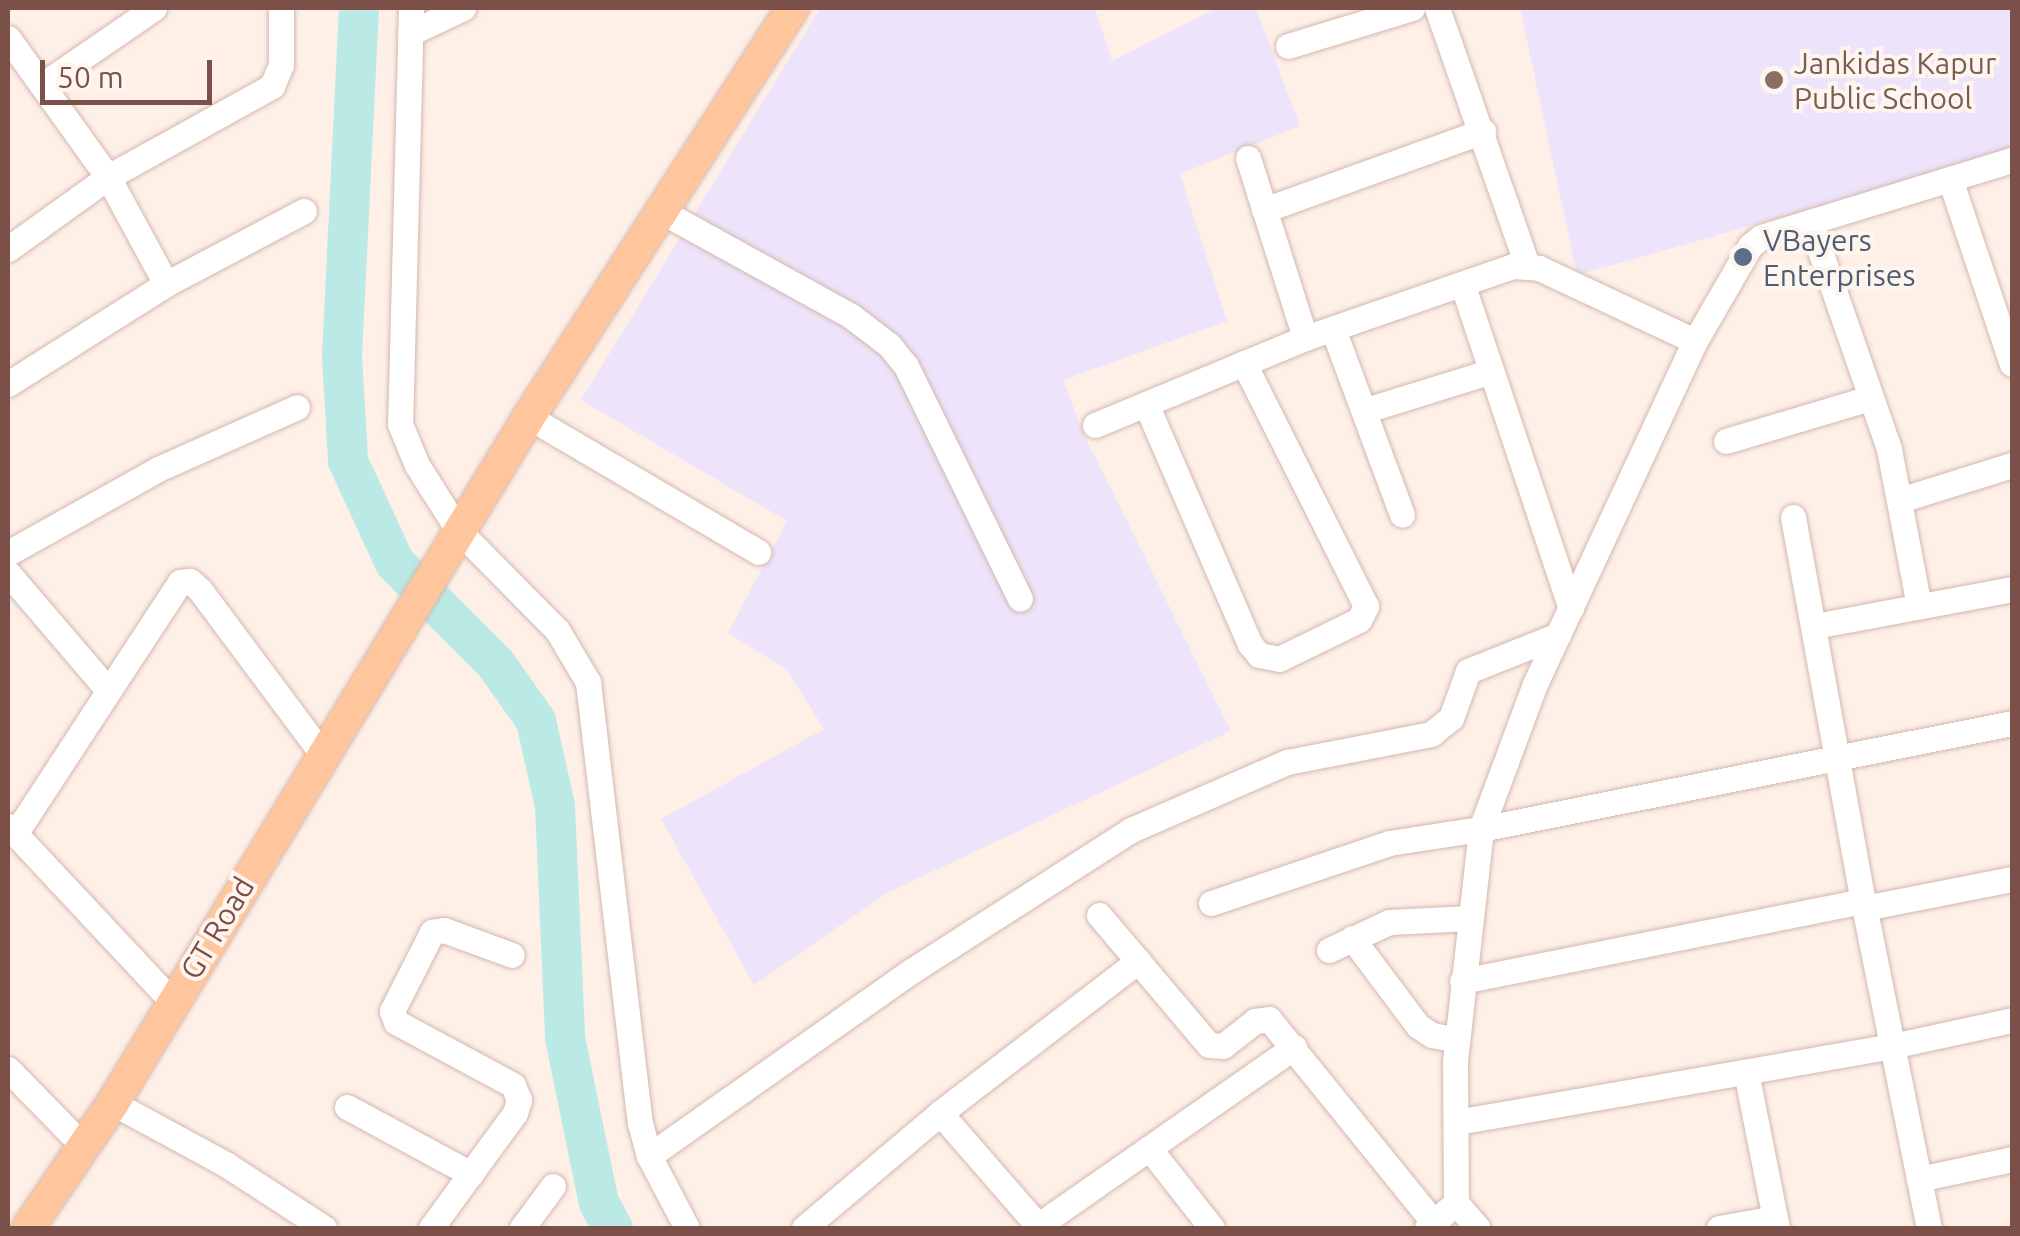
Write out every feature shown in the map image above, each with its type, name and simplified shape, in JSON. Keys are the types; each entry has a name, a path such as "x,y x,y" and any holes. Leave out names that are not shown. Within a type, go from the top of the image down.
{"main road":[{"name":"GT Road","path":"28,1228 113,1103 528,416 793,8"}],"street":[{"path":"42,85 154,8"},
{"path":"10,242 108,177 272,86 281,65 281,8"},
{"path":"463,8 410,20 400,424 453,540 558,630 588,682 615,882 632,1070 650,1156 687,1228"},
{"path":"1288,46 1346,16 1412,8"},
{"path":"1436,8 1527,264"},
{"path":"8,38 108,177 166,284"},
{"path":"1264,210 1483,132"},
{"path":"1248,158 1305,338"},
{"path":"1478,1228 1456,1203 1456,1122 1457,1040 1480,829 1570,608 1695,341 1754,241 2012,160"},
{"path":"1950,179 2012,364"},
{"path":"8,384 166,284 304,211"},
{"path":"662,211 851,316 889,346 906,366 1020,599"},
{"path":"1810,222 1900,500 1919,606"},
{"path":"1095,425 1305,338 1527,264 1695,341"},
{"path":"1463,286 1570,608"},
{"path":"1332,329 1366,410 1402,515"},
{"path":"1146,404 1250,644 1258,655 1279,659 1360,620 1366,606 1244,363"},
{"path":"1366,410 1489,372"},
{"path":"1726,441 1870,398"},
{"path":"8,553 158,468 296,407"},
{"path":"528,416 758,552"},
{"path":"1900,500 2012,465"},
{"path":"1794,517 1835,756 1930,1228"},
{"path":"8,573 108,689"},
{"path":"172,1002 11,830 174,587 190,582 323,754"},
{"path":"1814,626 2012,589"},
{"path":"650,1156 913,970 1130,830 1286,762 1431,734 1451,718 1468,671 1558,636"},
{"path":"1211,903 1357,851 2012,722"},
{"path":"1462,981 2012,879"},
{"path":"1099,915 1209,1045 1223,1046 1262,1018 1269,1019 1430,1226 1456,1203"},
{"path":"1457,1040 1432,1035 1418,1026 1340,944 1398,920 1470,918"},
{"path":"431,1228 515,1113 518,1092 513,1085 396,1022 392,1010 432,932 444,930 512,955"},
{"path":"804,1228 940,1113 1138,962"},
{"path":"1456,1122 1892,1046 2012,1020"},
{"path":"940,1113 1039,1227 1294,1047"},
{"path":"8,1070 84,1147"},
{"path":"1719,1228 1776,1223 1746,1072"},
{"path":"113,1103 228,1165 324,1228"},
{"path":"347,1107 470,1174"},
{"path":"1149,1148 1212,1228"},
{"path":"1920,1179 2012,1159"},
{"path":"522,1228 553,1186"}],"shaded area":[{"path":"820,8 1095,8 1112,61 1217,8 1256,8 1300,126 1180,174 1227,321 1063,380 1084,435 1231,731 887,893 754,985 661,819 824,729 787,670 728,633 787,521 581,400"},
{"name":"Jankidas Kapur Public School","path":"1520,8 2012,8 2012,152 1577,275"}],"waterway":[{"path":"359,8 342,356 348,461 395,563 496,664 536,721 555,806 565,1038 599,1203 613,1228"}],"place":[{"name":"Jankidas Kapur Public School","path":"1774,80"},
{"name":"VBayers Enterprises","path":"1743,257"}]}
